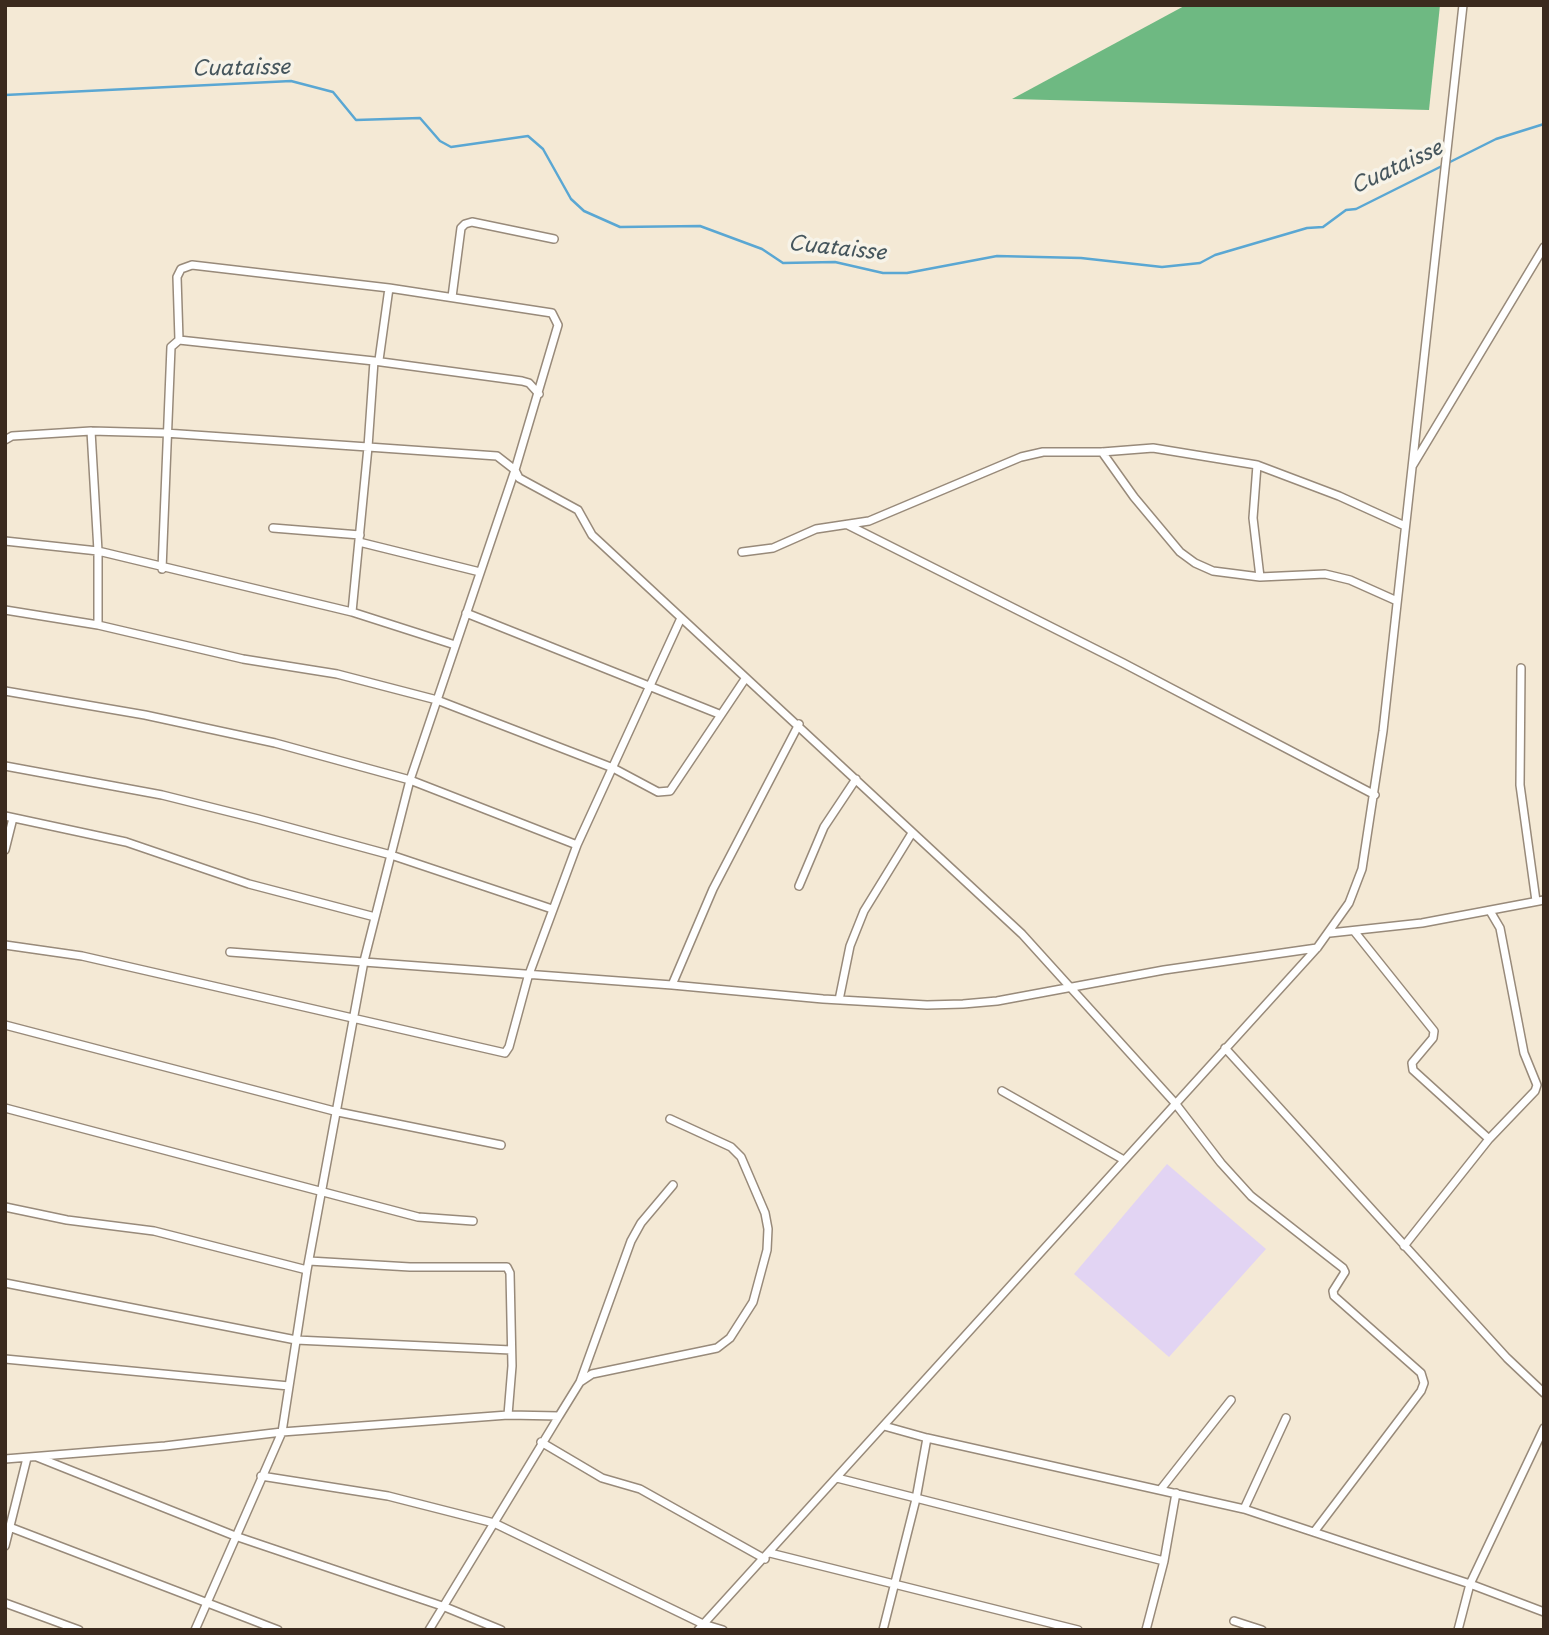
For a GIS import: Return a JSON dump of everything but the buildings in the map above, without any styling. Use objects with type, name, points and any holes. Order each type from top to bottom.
[{"type":"street","points":[[701,1627],[1317,948],[1349,903],[1362,869],[1375,795],[1463,5]]},
{"type":"street","points":[[452,297],[461,229],[465,224],[472,222],[554,239]]},
{"type":"street","points":[[1411,469],[1544,247]]},
{"type":"street","points":[[179,340],[177,277],[185,267],[389,288],[548,311],[557,318],[558,325],[515,470],[410,780],[364,961],[307,1270],[282,1432],[195,1630]]},
{"type":"street","points":[[352,612],[377,360],[389,288]]},
{"type":"street","points":[[162,569],[165,433],[171,347],[179,340],[377,360],[522,380],[529,383],[539,394]]},
{"type":"street","points":[[91,431],[98,551],[98,625]]},
{"type":"street","points":[[5,440],[26,434],[91,431],[165,433],[497,456],[525,482],[541,488],[578,510],[592,535],[745,679],[799,724],[1022,934],[1175,1102],[1221,1163],[1251,1196],[1343,1268],[1345,1272],[1333,1291],[1334,1296],[1398,1350],[1424,1379],[1421,1391],[1314,1532]]},
{"type":"street","points":[[742,552],[774,548],[816,528],[847,525],[885,516],[1021,457],[1043,452],[1102,453],[1153,448],[1181,450],[1257,465],[1339,496],[1405,526]]},
{"type":"street","points":[[1102,453],[1134,497],[1188,557],[1213,570],[1260,577],[1325,573],[1350,580],[1397,601]]},
{"type":"street","points":[[1257,465],[1253,518],[1260,577]]},
{"type":"street","points":[[847,525],[1136,670],[1375,795]]},
{"type":"street","points":[[273,528],[359,538],[480,572]]},
{"type":"street","points":[[5,541],[98,551],[162,569],[352,612],[455,645]]},
{"type":"street","points":[[5,610],[98,625],[243,659],[337,674],[437,700],[613,768],[658,792],[670,790],[745,679]]},
{"type":"street","points":[[466,613],[648,688],[719,714]]},
{"type":"street","points":[[5,946],[82,957],[505,1053],[528,977],[577,845],[681,618]]},
{"type":"street","points":[[1330,933],[1490,911],[1540,900],[1520,785],[1521,668]]},
{"type":"street","points":[[5,691],[145,715],[275,743],[410,780],[577,845]]},
{"type":"street","points":[[672,985],[713,889],[799,724]]},
{"type":"street","points":[[5,766],[162,795],[391,855],[552,909]]},
{"type":"street","points":[[799,886],[824,827],[856,779]]},
{"type":"street","points":[[5,850],[9,817],[126,842],[249,884],[375,917]]},
{"type":"street","points":[[839,1000],[850,946],[864,911],[912,833]]},
{"type":"street","points":[[1404,1245],[1489,1139],[1532,1097],[1537,1085],[1524,1053],[1500,928],[1490,911]]},
{"type":"street","points":[[1354,931],[1434,1031],[1433,1038],[1412,1063],[1413,1070],[1489,1139]]},
{"type":"street","points":[[230,952],[839,1000],[963,1004],[997,1002],[1164,970],[1317,948]]},
{"type":"street","points":[[5,1025],[338,1112],[501,1145]]},
{"type":"street","points":[[1225,1048],[1507,1359],[1544,1393]]},
{"type":"street","points":[[1535,1077],[1544,1077]]},
{"type":"street","points":[[1002,1091],[1124,1160]]},
{"type":"street","points":[[5,1108],[418,1217],[473,1222]]},
{"type":"street","points":[[580,1382],[597,1372],[717,1348],[730,1338],[753,1302],[767,1250],[768,1229],[765,1213],[741,1157],[731,1147],[670,1119]]},
{"type":"street","points":[[429,1630],[541,1442],[580,1382],[631,1241],[641,1223],[673,1185]]},
{"type":"street","points":[[5,1207],[67,1220],[154,1231],[307,1270]]},
{"type":"street","points":[[309,1261],[411,1267],[507,1267],[510,1273],[511,1350],[508,1415]]},
{"type":"street","points":[[5,1283],[296,1340],[511,1350]]},
{"type":"street","points":[[5,1359],[289,1386]]},
{"type":"street","points":[[1161,1489],[1231,1400]]},
{"type":"street","points":[[5,1459],[282,1432],[508,1415],[559,1416]]},
{"type":"street","points":[[1244,1508],[1286,1419]]},
{"type":"street","points":[[884,1426],[927,1438],[1244,1508],[1471,1584],[1544,1612]]},
{"type":"street","points":[[1458,1630],[1471,1584],[1544,1428]]},
{"type":"street","points":[[883,1630],[916,1499],[927,1438]]},
{"type":"street","points":[[541,1442],[603,1478],[640,1489],[768,1556],[1078,1630]]},
{"type":"street","points":[[36,1457],[235,1536],[445,1607],[501,1630]]},
{"type":"street","points":[[5,1546],[12,1528],[27,1458]]},
{"type":"street","points":[[261,1476],[388,1496],[494,1523],[701,1627],[723,1630]]},
{"type":"street","points":[[837,1478],[1164,1561]]},
{"type":"street","points":[[1146,1630],[1164,1561],[1176,1493]]},
{"type":"street","points":[[12,1528],[278,1630]]},
{"type":"street","points":[[5,1603],[79,1630]]},
{"type":"street","points":[[1234,1621],[1262,1630]]},
{"type":"shaded area","points":[[1167,1164],[1266,1249],[1169,1357],[1074,1274]]},
{"type":"green space","points":[[1186,5],[1440,5],[1429,110],[1012,99]]},
{"type":"waterway","name":"Cuataisse","points":[[5,95],[291,81],[333,92],[356,120],[420,118],[440,141],[451,147],[528,136],[543,149],[571,199],[584,211],[620,227],[700,226],[762,249],[783,263],[835,262],[883,273],[907,273],[997,256],[1081,258],[1162,267],[1200,263],[1215,255],[1307,228],[1323,227],[1346,210],[1356,209],[1496,139],[1544,124]]}]
